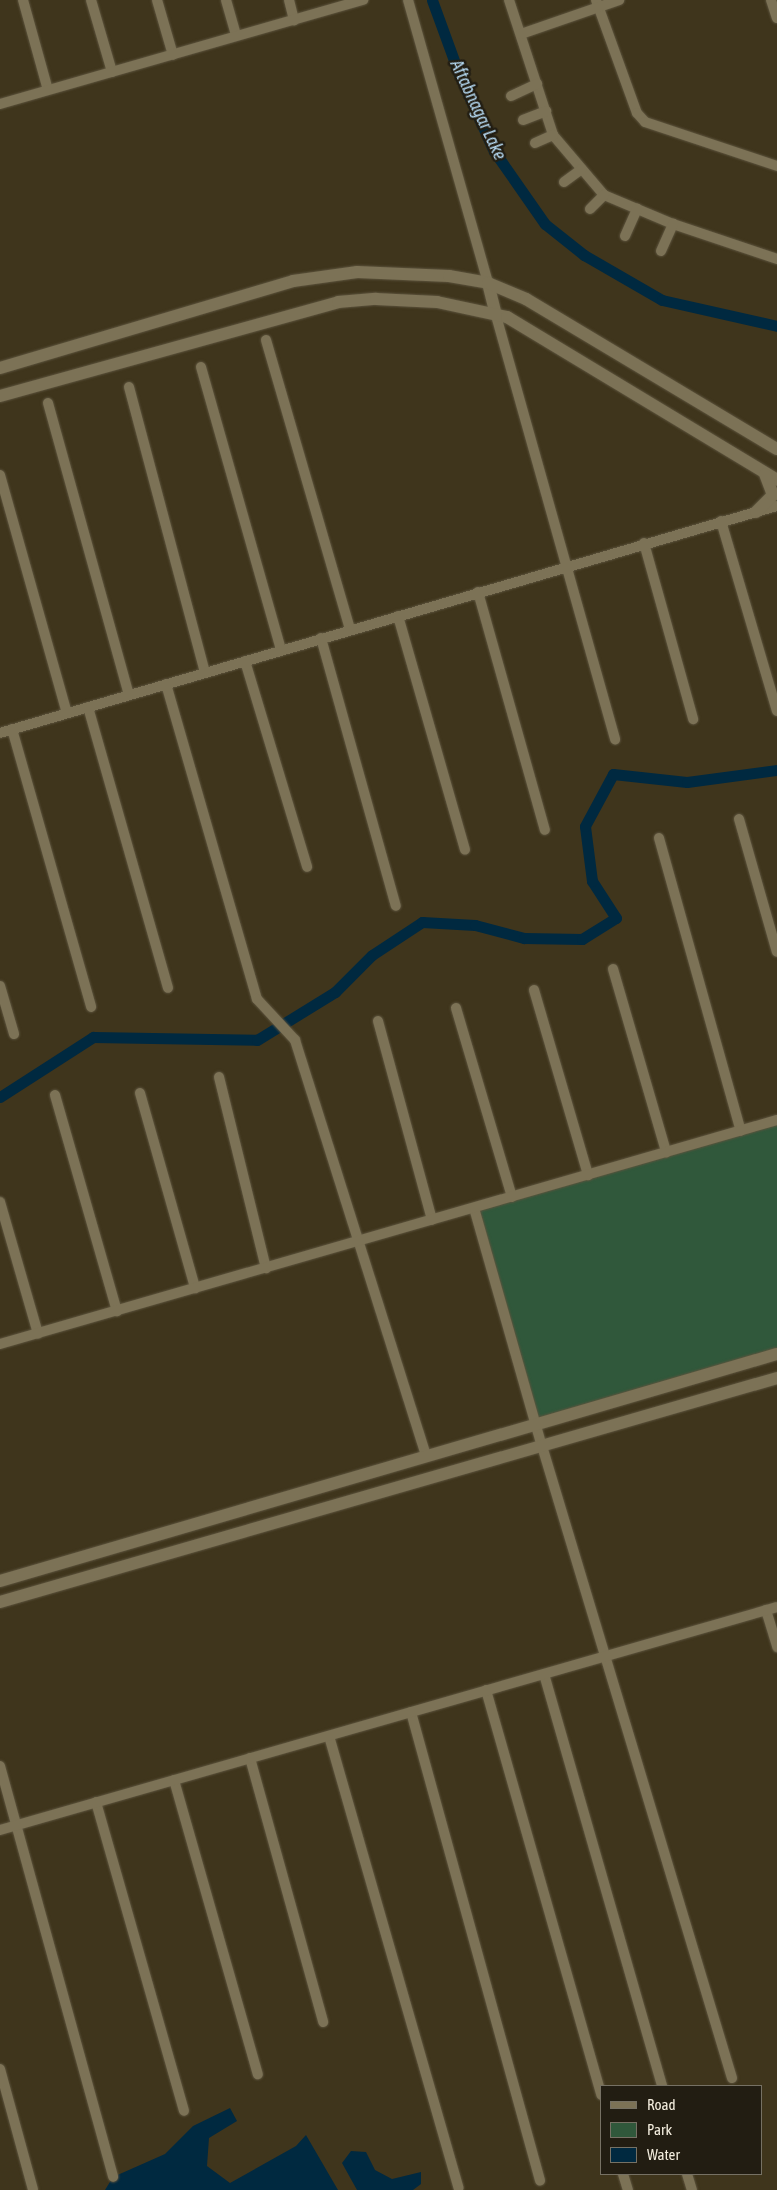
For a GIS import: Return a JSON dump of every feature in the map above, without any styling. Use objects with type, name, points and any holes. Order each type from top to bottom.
[{"type":"street","points":[[23,0],[48,90]]},
{"type":"street","points":[[91,0],[112,72]]},
{"type":"street","points":[[157,0],[173,55]]},
{"type":"street","points":[[226,0],[236,36]]},
{"type":"street","points":[[289,0],[294,20]]},
{"type":"street","points":[[0,104],[359,0]]},
{"type":"street","points":[[408,0],[615,739]]},
{"type":"street","points":[[509,0],[553,135],[604,195],[673,224],[777,258]]},
{"type":"street","points":[[521,34],[597,3],[619,0]]},
{"type":"street","points":[[771,0],[777,18]]},
{"type":"street","points":[[597,3],[637,113],[645,122],[777,166]]},
{"type":"street","points":[[512,96],[537,84]]},
{"type":"street","points":[[523,120],[546,111]]},
{"type":"street","points":[[535,143],[553,135]]},
{"type":"street","points":[[564,182],[582,169]]},
{"type":"street","points":[[590,209],[604,195]]},
{"type":"street","points":[[625,236],[637,209]]},
{"type":"street","points":[[661,251],[673,224]]},
{"type":"street","points":[[0,368],[324,276],[388,272],[488,283],[526,298],[600,340],[777,449]]},
{"type":"street","points":[[0,396],[338,302],[408,300],[495,312],[777,480]]},
{"type":"street","points":[[266,340],[350,630]]},
{"type":"street","points":[[201,367],[281,650]]},
{"type":"street","points":[[129,387],[205,672]]},
{"type":"street","points":[[48,403],[129,695]]},
{"type":"street","points":[[756,512],[773,495],[769,479],[761,470]]},
{"type":"street","points":[[0,475],[67,713]]},
{"type":"street","points":[[0,733],[565,566],[777,506]]},
{"type":"street","points":[[721,521],[772,676],[777,711]]},
{"type":"street","points":[[644,543],[693,719]]},
{"type":"street","points":[[478,592],[545,830]]},
{"type":"street","points":[[398,616],[465,850]]},
{"type":"street","points":[[321,638],[396,906]]},
{"type":"street","points":[[246,661],[306,867]]},
{"type":"street","points":[[166,684],[257,998],[295,1040],[360,1241],[426,1456]]},
{"type":"street","points":[[88,707],[168,988]]},
{"type":"street","points":[[12,730],[91,1007]]},
{"type":"street","points":[[739,819],[777,952]]},
{"type":"street","points":[[659,838],[741,1131]]},
{"type":"street","points":[[613,969],[666,1152]]},
{"type":"street","points":[[0,986],[14,1034]]},
{"type":"street","points":[[534,990],[588,1175]]},
{"type":"street","points":[[456,1008],[512,1197]]},
{"type":"street","points":[[378,1021],[432,1220]]},
{"type":"street","points":[[219,1077],[266,1268]]},
{"type":"street","points":[[140,1093],[195,1288]]},
{"type":"street","points":[[55,1095],[117,1311]]},
{"type":"street","points":[[0,1344],[777,1120]]},
{"type":"street","points":[[0,1202],[38,1334]]},
{"type":"street","points":[[474,1208],[542,1446],[732,2078]]},
{"type":"street","points":[[0,1581],[777,1354]]},
{"type":"street","points":[[0,1602],[777,1378]]},
{"type":"street","points":[[0,1830],[777,1607]]},
{"type":"street","points":[[766,1610],[777,1647]]},
{"type":"street","points":[[544,1674],[662,2085]]},
{"type":"street","points":[[486,1690],[600,2091]]},
{"type":"street","points":[[411,1712],[540,2181]]},
{"type":"street","points":[[329,1736],[459,2188]]},
{"type":"street","points":[[250,1758],[323,2022]]},
{"type":"street","points":[[0,1766],[113,2177]]},
{"type":"street","points":[[174,1780],[258,2074]]},
{"type":"street","points":[[96,1802],[184,2111]]},
{"type":"street","points":[[0,2069],[33,2190]]},
{"type":"street","points":[[623,2175],[628,2190]]},
{"type":"street","points":[[687,2175],[692,2190]]},
{"type":"green space","points":[[777,1120],[777,1354],[537,1424],[474,1208]]},
{"type":"water","points":[[230,2108],[237,2121],[209,2138],[207,2166],[230,2183],[296,2146],[306,2135],[338,2190],[105,2190],[113,2177],[165,2154],[193,2126]]},
{"type":"water","points":[[351,2151],[366,2152],[375,2170],[392,2179],[421,2172],[421,2184],[413,2190],[357,2190],[342,2163]]},
{"type":"waterway","name":"Aftabnagar Lake","points":[[432,0],[459,74],[494,151],[545,224],[584,255],[662,300],[777,326]]},
{"type":"waterway","points":[[0,1097],[93,1037],[257,1040],[335,992],[372,955],[422,922],[475,925],[524,938],[582,939],[616,918],[592,881],[585,826],[613,774],[687,782],[777,770]]}]
